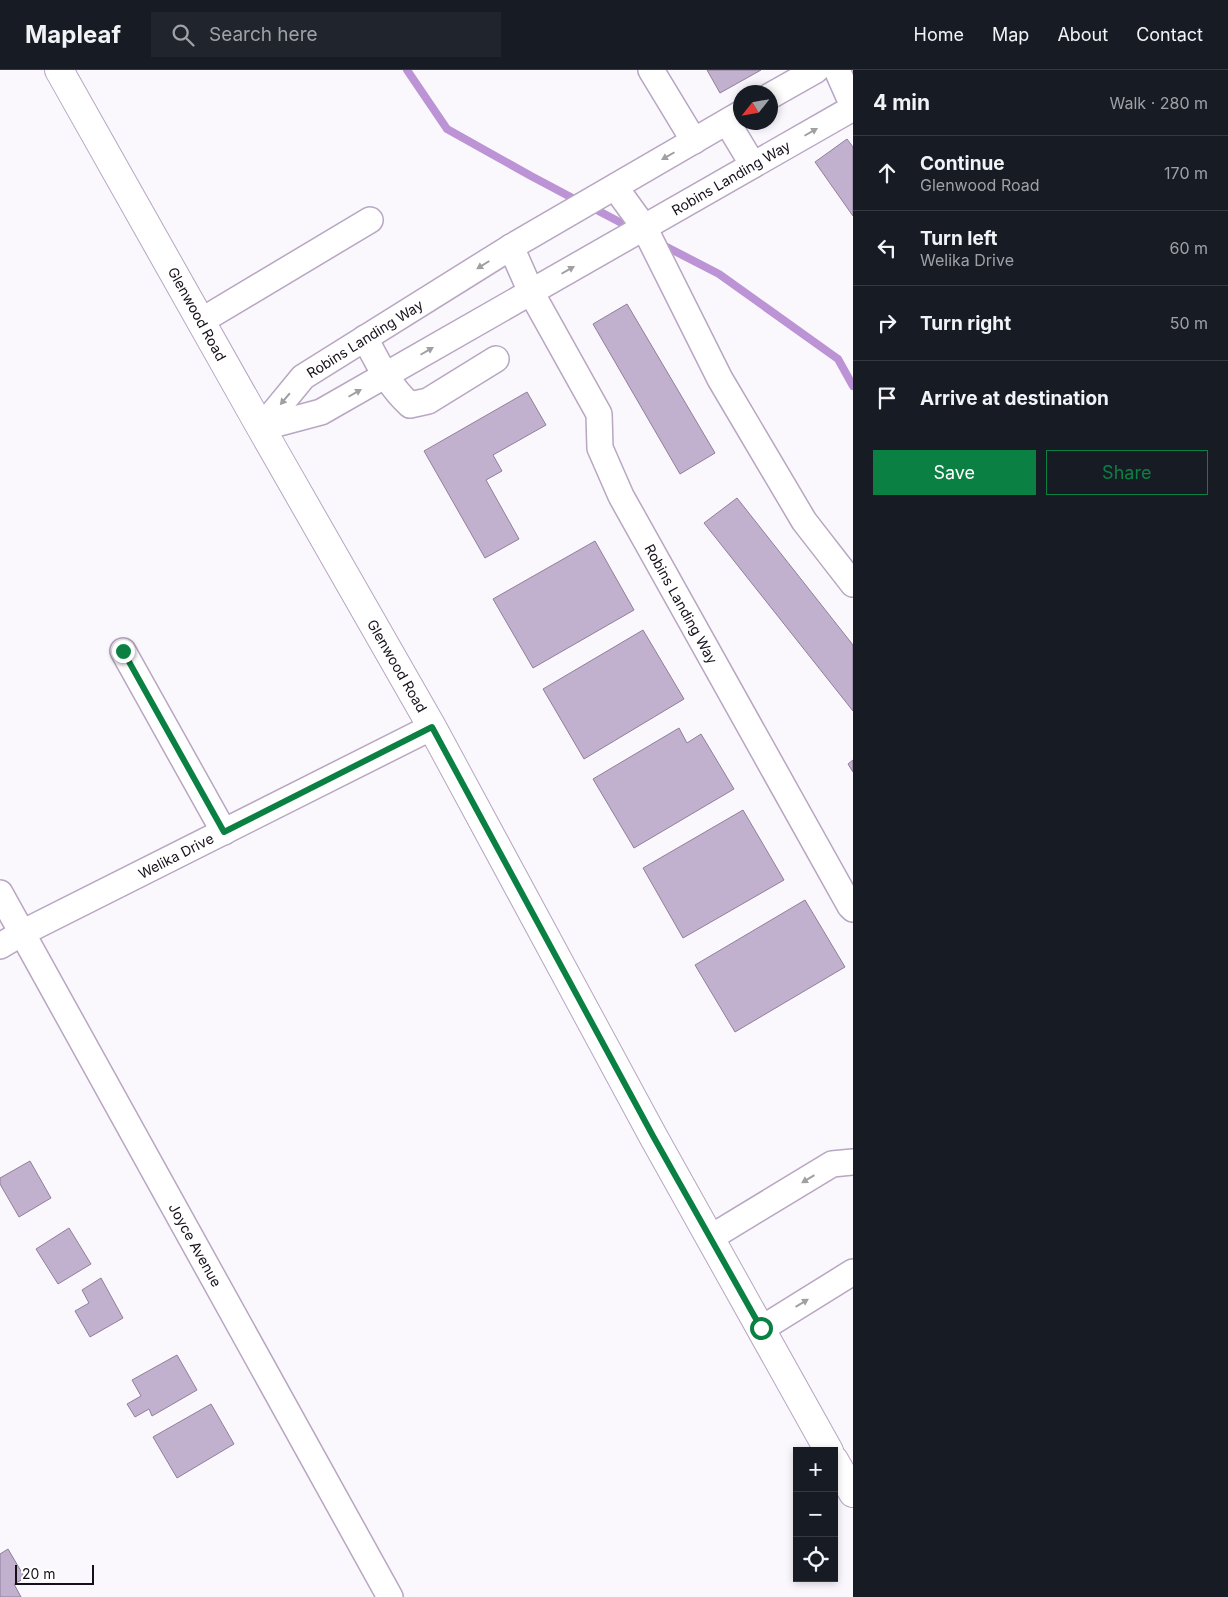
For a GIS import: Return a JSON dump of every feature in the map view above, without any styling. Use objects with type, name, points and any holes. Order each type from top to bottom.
[{"type":"main road","name":"Glenwood Road","points":[[59,70],[432,727],[648,1128],[827,1447]]},
{"type":"main road","points":[[838,1467],[853,1494]]},
{"type":"street","points":[[651,70],[694,141]]},
{"type":"street","points":[[778,91],[816,70]]},
{"type":"street","points":[[837,70],[853,107]]},
{"type":"street","name":"Robins Landing Way","points":[[261,428],[321,412],[853,107]]},
{"type":"street","name":"Robins Landing Way","points":[[261,428],[303,377],[511,246],[733,119]]},
{"type":"street","points":[[739,130],[753,165]]},
{"type":"street","points":[[615,187],[644,227],[730,395],[804,521],[853,584]]},
{"type":"street","points":[[201,321],[370,220]]},
{"type":"street","name":"Robins Landing Way","points":[[511,246],[531,292],[599,414],[600,448],[621,496],[853,909]]},
{"type":"street","points":[[365,338],[397,393],[410,405],[428,401],[496,359]]},
{"type":"street","points":[[123,651],[224,832]]},
{"type":"street","name":"Welika Drive","points":[[0,946],[22,933],[432,727]]},
{"type":"street","name":"Joyce Avenue","points":[[0,893],[390,1597]]},
{"type":"street","points":[[710,1238],[832,1164],[853,1162]]},
{"type":"street","points":[[761,1328],[853,1272]]},
{"type":"building","points":[[707,70],[761,70],[733,85],[720,93]]},
{"type":"building","points":[[847,139],[853,147],[853,216],[815,162]]},
{"type":"building","points":[[627,304],[715,453],[680,474],[593,324]]},
{"type":"building","points":[[527,392],[546,425],[493,455],[502,471],[486,480],[519,539],[485,558],[424,451]]},
{"type":"building","points":[[737,498],[853,645],[853,711],[704,523]]},
{"type":"building","points":[[595,541],[634,610],[533,668],[493,599]]},
{"type":"building","points":[[643,630],[684,699],[584,759],[543,689]]},
{"type":"building","points":[[679,728],[687,743],[701,734],[734,789],[634,848],[593,779]]},
{"type":"building","points":[[853,760],[853,772],[848,764]]},
{"type":"building","points":[[743,810],[784,880],[683,938],[643,868]]},
{"type":"building","points":[[805,900],[845,967],[735,1032],[695,965]]},
{"type":"building","points":[[30,1161],[51,1198],[19,1217],[0,1184],[0,1178]]},
{"type":"building","points":[[69,1228],[91,1264],[58,1284],[36,1249]]},
{"type":"building","points":[[101,1278],[123,1318],[90,1337],[75,1311],[89,1303],[82,1290]]},
{"type":"building","points":[[177,1355],[197,1390],[152,1416],[149,1409],[135,1417],[127,1404],[141,1396],[132,1380]]},
{"type":"building","points":[[211,1404],[234,1444],[177,1478],[153,1437]]},
{"type":"building","points":[[8,1549],[25,1578],[14,1584],[21,1597],[0,1597],[0,1554]]},
{"type":"waterway","points":[[407,70],[447,129],[580,202]]},
{"type":"waterway","points":[[591,207],[631,228]]},
{"type":"waterway","points":[[659,243],[719,274],[838,359],[853,386]]},
{"type":"route","points":[[123,651],[224,832],[432,727],[653,1136],[761,1328]]}]
